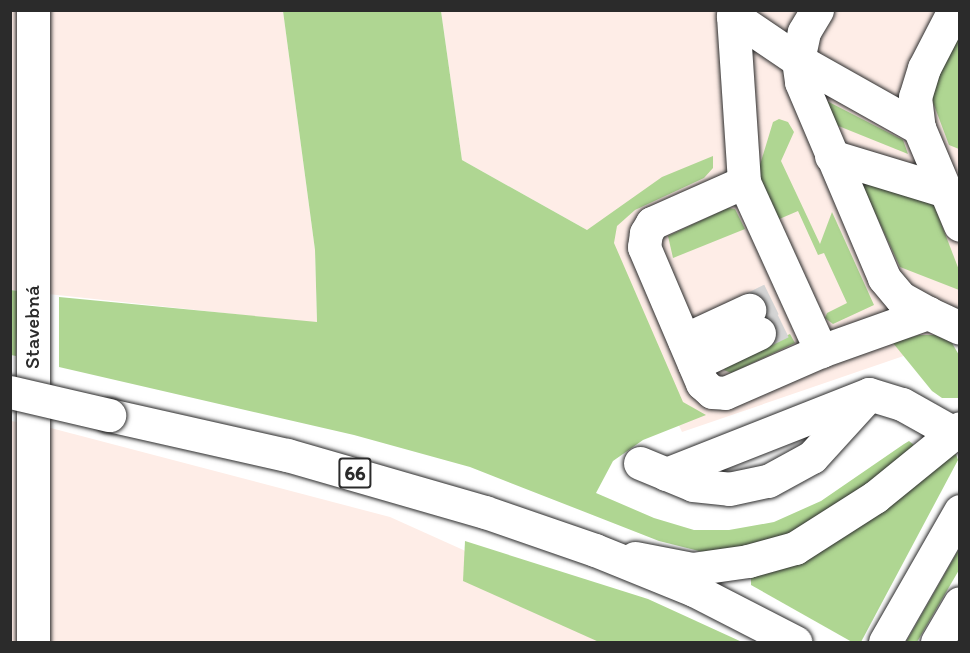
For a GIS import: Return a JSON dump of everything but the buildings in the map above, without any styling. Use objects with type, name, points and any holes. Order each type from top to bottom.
[{"type":"street","name":"Stavebná","points":[[33,10],[33,642]]},
{"type":"street","points":[[817,10],[804,32],[798,60],[801,82],[884,278],[901,298],[960,328]]},
{"type":"street","points":[[954,10],[924,68],[915,97],[919,128],[960,225]]},
{"type":"street","points":[[735,13],[798,60],[919,128]]},
{"type":"street","points":[[735,13],[744,182],[777,311],[821,351]]},
{"type":"street","points":[[831,156],[946,191]]},
{"type":"street","points":[[744,182],[652,223],[644,247],[673,283],[689,352],[702,383],[712,392],[725,393],[821,351],[928,313]]},
{"type":"street","points":[[689,352],[777,311]]},
{"type":"street","name":"66","points":[[10,392],[401,485],[595,550],[694,590],[795,642]]},
{"type":"street","points":[[595,550],[692,569],[748,561],[795,548],[875,497],[956,430],[902,404],[869,394],[653,469],[693,485],[729,489],[768,481],[812,457],[869,394]]},
{"type":"street","points":[[885,642],[960,511]]},
{"type":"street","points":[[937,642],[960,603]]},
{"type":"shaded area","points":[[10,11],[283,11],[315,250],[317,323],[11,290]]},
{"type":"shaded area","points":[[441,11],[959,11],[959,337],[682,432],[587,230],[462,160]]},
{"type":"shaded area","points":[[11,421],[47,427],[390,517],[668,642],[11,642]]},
{"type":"green space","points":[[283,11],[441,11],[462,160],[587,230],[662,177],[713,156],[713,168],[704,178],[635,210],[617,226],[614,243],[683,402],[706,415],[643,440],[613,461],[596,493],[654,518],[694,530],[729,530],[774,522],[821,501],[904,444],[909,441],[914,445],[859,492],[813,524],[777,539],[707,553],[659,541],[470,467],[354,435],[59,367],[59,297],[317,322],[315,250]]},
{"type":"green space","points":[[959,32],[959,149],[949,145],[931,97],[939,67]]},
{"type":"green space","points":[[823,99],[903,140],[908,154],[836,125]]},
{"type":"green space","points":[[779,119],[788,122],[794,132],[781,161],[820,244],[832,212],[874,305],[833,324],[825,318],[827,313],[847,303],[824,253],[818,255],[798,211],[777,220],[761,182],[759,168],[773,122]]},
{"type":"green space","points":[[860,180],[934,205],[959,270],[959,290],[900,267]]},
{"type":"green space","points":[[728,208],[735,209],[745,229],[673,258],[668,236]]},
{"type":"green space","points":[[10,290],[18,291],[16,356],[11,355]]},
{"type":"green space","points":[[790,334],[795,343],[731,373],[724,370],[726,363]]},
{"type":"green space","points":[[919,335],[935,335],[952,343],[959,355],[959,398],[942,398],[932,391],[893,343]]},
{"type":"green space","points":[[956,454],[958,460],[861,642],[852,642],[751,585],[751,574],[941,458]]},
{"type":"green space","points":[[465,541],[648,599],[742,642],[599,642],[463,581]]},
{"type":"green space","points":[[959,549],[959,570],[917,642],[906,642]]},
{"type":"tunnel","points":[[749,310],[772,299]]},
{"type":"tunnel","points":[[759,333],[782,322]]}]
